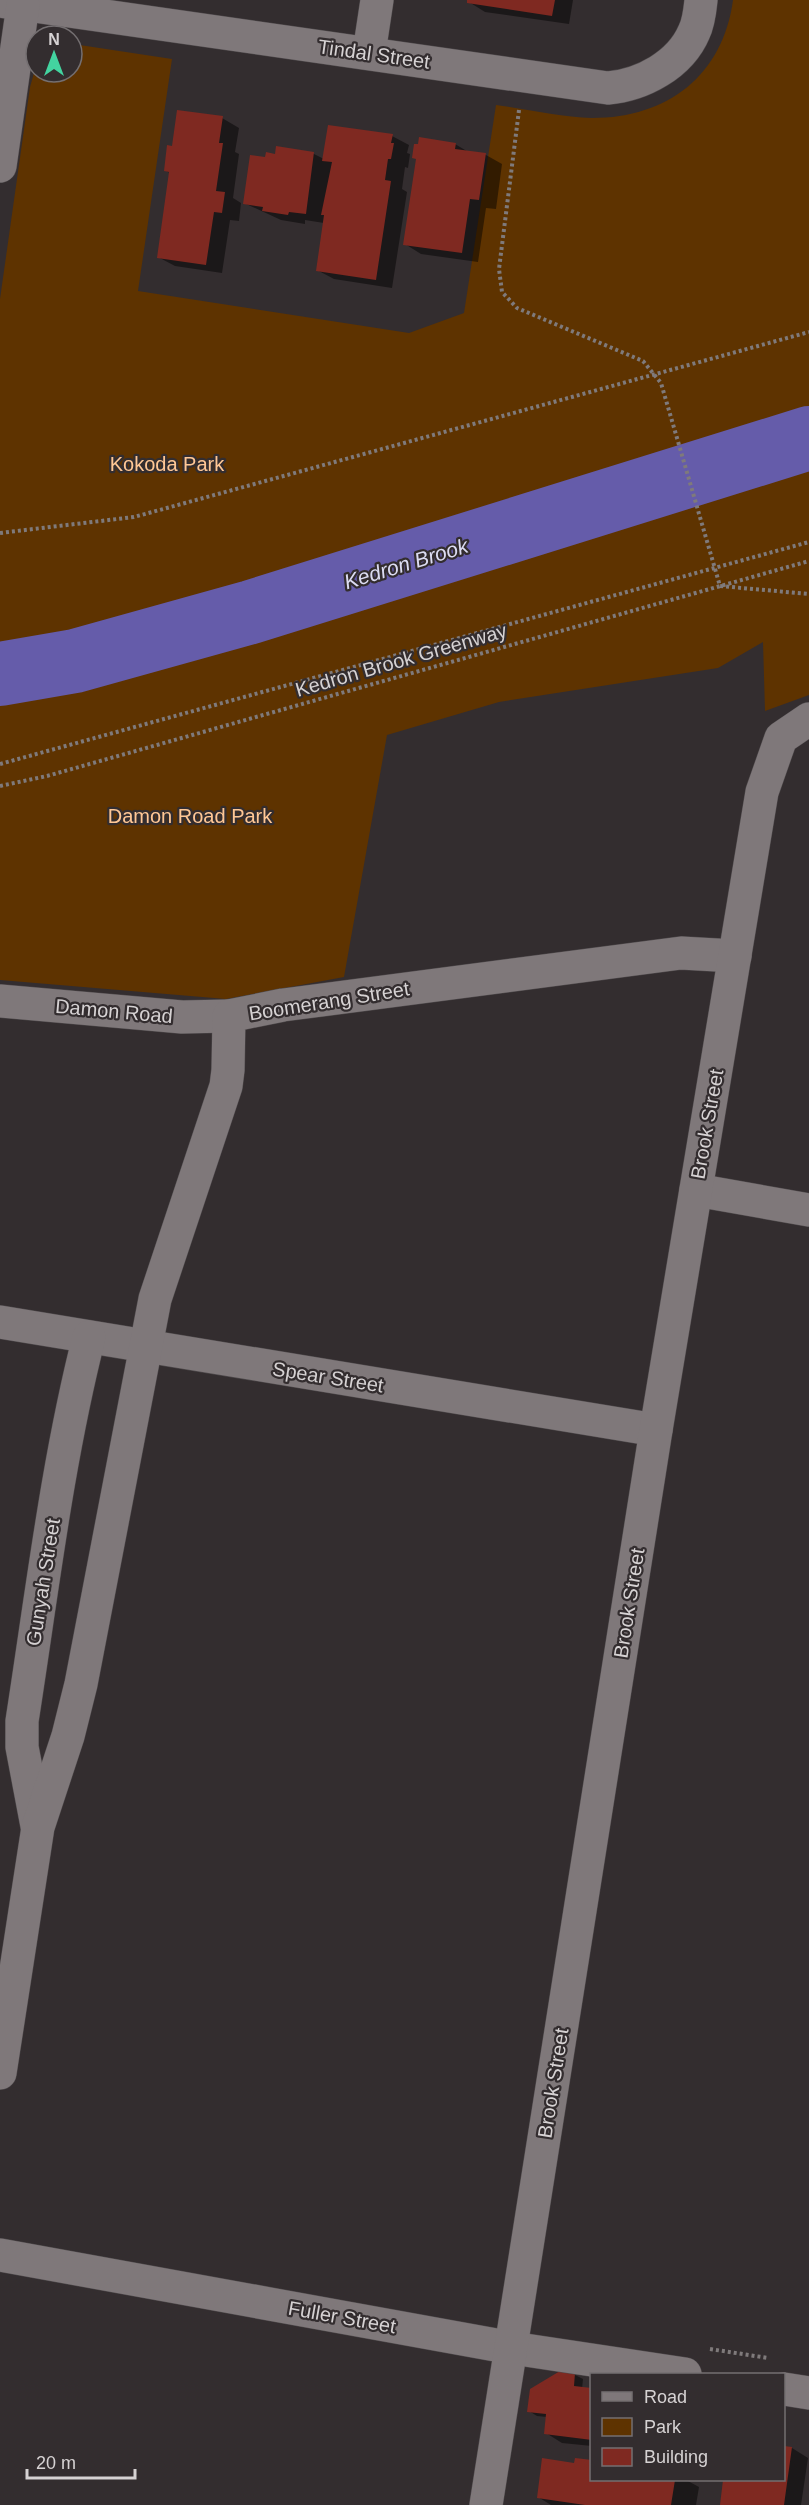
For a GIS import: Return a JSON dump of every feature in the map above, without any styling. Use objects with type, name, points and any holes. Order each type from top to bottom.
[{"type":"street","points":[[369,53],[377,0]]},
{"type":"street","name":"Tindal Street","points":[[12,3],[608,88],[626,87],[644,81],[678,54],[690,41],[696,29],[701,0]]},
{"type":"street","points":[[0,166],[12,3]]},
{"type":"street","name":"Brook Street","points":[[486,2505],[656,1430],[762,792],[781,738],[809,719]]},
{"type":"street","name":"Boomerang Street","points":[[146,1347],[155,1299],[226,1086],[229,1016],[283,1005],[681,953],[735,956]]},
{"type":"street","name":"Damon Road","points":[[0,1001],[182,1017],[229,1016]]},
{"type":"street","points":[[696,1190],[809,1210]]},
{"type":"street","name":"Spear Street","points":[[0,1322],[656,1430]]},
{"type":"street","name":"Gunyah Street","points":[[38,1827],[22,1747],[22,1721],[55,1504],[74,1399],[89,1337]]},
{"type":"street","name":"Gunyah Street","points":[[0,2073],[38,1827],[68,1736],[81,1684],[146,1347]]},
{"type":"street","name":"Fuller Street","points":[[0,2255],[512,2348],[678,2373]]},
{"type":"street","points":[[785,2389],[809,2393]]},
{"type":"path","points":[[525,76],[499,269],[502,292],[517,308],[643,360],[661,382],[720,586],[809,594]]},
{"type":"path","points":[[0,533],[134,517],[809,332]]},
{"type":"path","points":[[0,764],[809,542]]},
{"type":"path","name":"Kedron Brook Greenway","points":[[0,786],[47,776],[809,561]]},
{"type":"green space","points":[[733,0],[809,0],[809,695],[765,711],[763,642],[718,668],[499,702],[387,735],[344,977],[226,999],[0,980],[0,299],[31,84],[84,84],[84,46],[172,59],[138,291],[409,333],[464,313],[496,105],[556,115],[592,118],[619,116],[645,110],[687,87],[704,70],[717,50],[727,27]]},
{"type":"building","points":[[467,0],[555,0],[552,16],[467,3]]},
{"type":"building","points":[[177,110],[223,116],[219,143],[223,143],[216,191],[225,192],[222,213],[214,212],[206,265],[157,258],[169,172],[164,171],[167,145],[172,146]]},
{"type":"building","points":[[328,125],[393,134],[391,143],[394,143],[391,159],[388,159],[385,180],[391,181],[376,280],[316,271],[324,215],[321,215],[332,162],[322,161]]},
{"type":"building","points":[[419,137],[456,143],[455,149],[486,153],[479,200],[470,199],[462,253],[403,245],[416,159],[412,158],[414,144],[418,144]]},
{"type":"building","points":[[276,146],[314,152],[306,214],[289,212],[288,215],[262,211],[263,207],[243,204],[250,155],[265,157],[266,152],[275,154]]},
{"type":"building","points":[[560,2371],[575,2373],[574,2386],[590,2388],[590,2440],[544,2434],[546,2414],[527,2412],[530,2389]]},
{"type":"building","points":[[785,2446],[792,2447],[784,2505],[720,2505],[723,2481],[785,2481]]},
{"type":"building","points":[[542,2458],[574,2463],[575,2458],[590,2460],[590,2481],[675,2481],[671,2505],[585,2505],[537,2498]]},
{"type":"waterway","name":"Kedron Brook","points":[[0,674],[75,661],[251,612],[809,438]]},
{"type":"park label","name":"Kokoda Park","points":[[167,464]]},
{"type":"park label","name":"Damon Road Park","points":[[190,816]]}]
